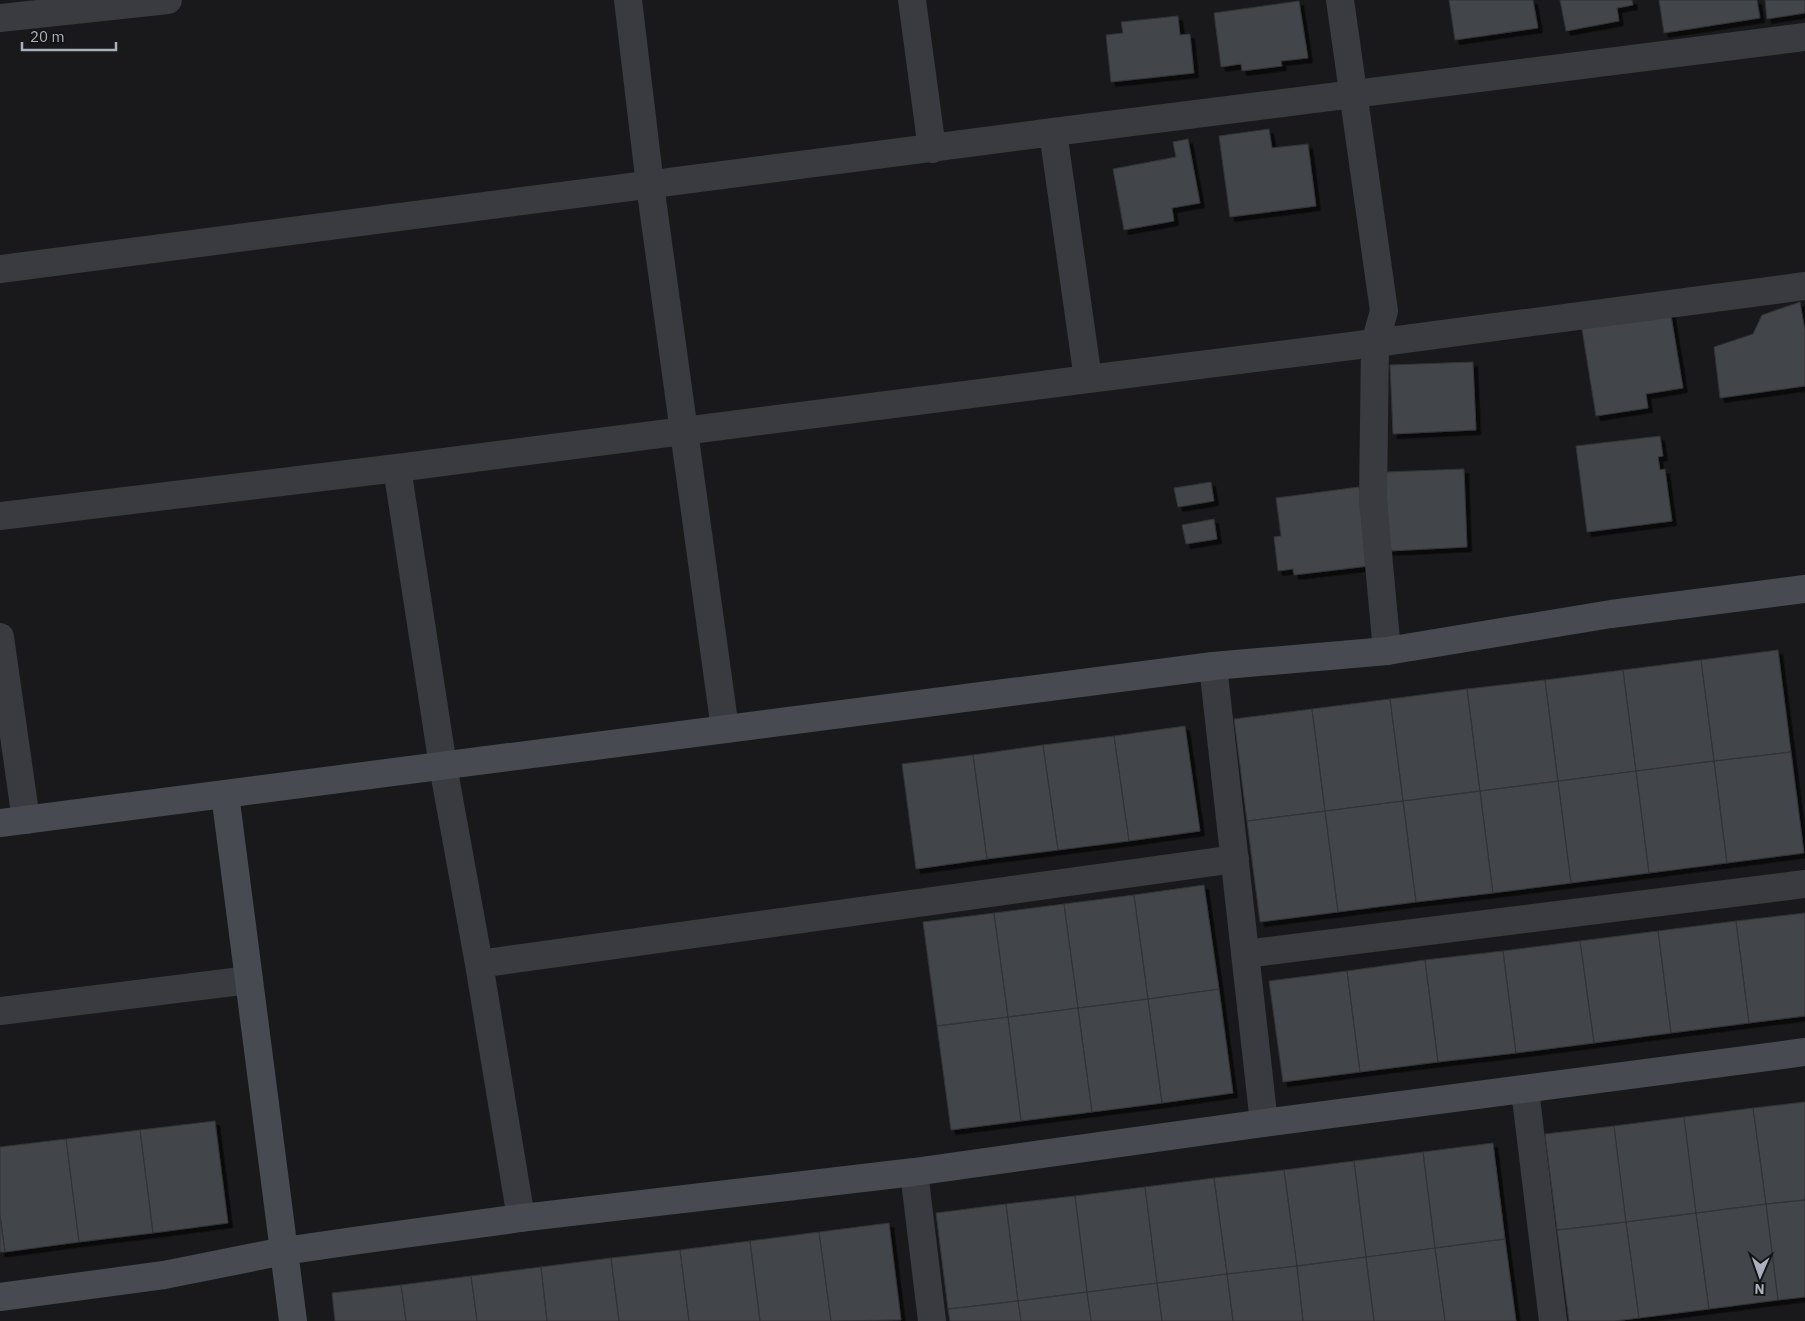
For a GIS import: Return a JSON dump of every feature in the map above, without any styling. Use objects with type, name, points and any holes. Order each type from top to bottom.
[{"type":"street","points":[[0,18],[168,0]]},
{"type":"street","points":[[628,0],[650,185],[725,729]]},
{"type":"street","points":[[912,0],[932,148]]},
{"type":"street","points":[[1340,0],[1384,311],[1375,343],[1373,500],[1387,651]]},
{"type":"street","points":[[0,269],[1053,132],[1805,37]]},
{"type":"street","points":[[1053,132],[1088,379]]},
{"type":"street","points":[[0,516],[397,468],[1805,286]]},
{"type":"street","points":[[397,468],[443,766],[479,964],[521,1218]]},
{"type":"street","points":[[0,637],[13,822],[1213,666],[1387,651],[1611,614],[1805,589],[1805,593]]},
{"type":"street","points":[[1213,666],[1264,1123]]},
{"type":"street","points":[[225,794],[293,1321]]},
{"type":"street","points":[[479,964],[1235,859]]},
{"type":"street","points":[[1246,954],[1805,884]]},
{"type":"street","points":[[0,1011],[249,980]]},
{"type":"street","points":[[0,1297],[164,1275],[284,1251],[521,1218],[914,1172],[1264,1123],[1805,1052]]},
{"type":"street","points":[[1525,1090],[1553,1321]]},
{"type":"street","points":[[914,1172],[932,1321]]},
{"type":"building","points":[[1449,0],[1533,0],[1538,28],[1455,40]]},
{"type":"building","points":[[1560,0],[1632,0],[1633,5],[1617,8],[1619,21],[1566,31]]},
{"type":"building","points":[[1659,0],[1757,0],[1760,18],[1664,33]]},
{"type":"building","points":[[1765,0],[1805,0],[1805,13],[1767,19]]},
{"type":"building","points":[[1299,1],[1308,58],[1281,61],[1282,66],[1242,71],[1241,64],[1221,67],[1214,13]]},
{"type":"building","points":[[1178,16],[1180,35],[1190,34],[1194,73],[1111,82],[1106,35],[1123,33],[1121,22]]},
{"type":"building","points":[[1269,129],[1272,148],[1308,144],[1316,206],[1230,217],[1219,136]]},
{"type":"building","points":[[1188,139],[1200,203],[1172,208],[1174,221],[1124,230],[1113,169],[1176,157],[1173,142]]},
{"type":"building","points":[[1800,302],[1805,331],[1805,386],[1720,398],[1714,347],[1753,334],[1762,315]]},
{"type":"building","points":[[1669,303],[1683,388],[1646,394],[1648,408],[1596,416],[1580,317]]},
{"type":"building","points":[[1473,362],[1476,430],[1393,434],[1390,365]]},
{"type":"building","points":[[1660,436],[1663,456],[1658,457],[1660,470],[1665,469],[1672,521],[1587,532],[1576,446]]},
{"type":"building","points":[[1464,469],[1467,547],[1389,551],[1385,472]]},
{"type":"building","points":[[1211,482],[1214,501],[1178,507],[1174,488]]},
{"type":"building","points":[[1359,487],[1369,566],[1294,575],[1293,569],[1278,571],[1274,537],[1281,536],[1276,498]]},
{"type":"building","points":[[1214,519],[1217,539],[1186,544],[1182,525]]},
{"type":"building","points":[[1778,650],[1791,752],[1714,761],[1701,660]]},
{"type":"building","points":[[1701,660],[1714,761],[1636,771],[1623,670]]},
{"type":"building","points":[[1623,670],[1636,771],[1558,781],[1545,680]]},
{"type":"building","points":[[1545,680],[1558,781],[1480,791],[1467,689]]},
{"type":"building","points":[[1467,689],[1480,791],[1403,801],[1390,699]]},
{"type":"building","points":[[1390,699],[1403,801],[1325,811],[1312,709]]},
{"type":"building","points":[[1312,709],[1325,811],[1247,821],[1234,719]]},
{"type":"building","points":[[1185,726],[1200,831],[1129,841],[1114,736]]},
{"type":"building","points":[[1114,736],[1129,841],[1058,850],[1043,745]]},
{"type":"building","points":[[1043,745],[1058,850],[987,859],[973,755]]},
{"type":"building","points":[[1791,752],[1804,853],[1727,863],[1714,761]]},
{"type":"building","points":[[973,755],[987,859],[916,869],[902,764]]},
{"type":"building","points":[[1714,761],[1727,863],[1649,873],[1636,771]]},
{"type":"building","points":[[1636,771],[1649,873],[1571,883],[1558,781]]},
{"type":"building","points":[[1558,781],[1571,883],[1493,893],[1480,791]]},
{"type":"building","points":[[1480,791],[1493,893],[1416,902],[1403,801]]},
{"type":"building","points":[[1403,801],[1416,902],[1338,912],[1325,811]]},
{"type":"building","points":[[1325,811],[1338,912],[1260,922],[1247,821]]},
{"type":"building","points":[[1204,885],[1219,989],[1148,999],[1134,895]]},
{"type":"building","points":[[1134,895],[1148,999],[1078,1008],[1064,904]]},
{"type":"building","points":[[1064,904],[1078,1008],[1008,1017],[994,913]]},
{"type":"building","points":[[994,913],[1008,1017],[937,1026],[923,922]]},
{"type":"building","points":[[1805,913],[1805,1016],[1749,1023],[1736,921]]},
{"type":"building","points":[[1736,921],[1749,1023],[1671,1033],[1658,931]]},
{"type":"building","points":[[1658,931],[1671,1033],[1594,1043],[1580,941]]},
{"type":"building","points":[[1580,941],[1594,1043],[1516,1053],[1503,951]]},
{"type":"building","points":[[1503,951],[1516,1053],[1438,1062],[1425,960]]},
{"type":"building","points":[[1425,960],[1438,1062],[1360,1072],[1347,971]]},
{"type":"building","points":[[1347,971],[1360,1072],[1283,1082],[1269,981]]},
{"type":"building","points":[[1219,989],[1233,1093],[1162,1103],[1148,999]]},
{"type":"building","points":[[1148,999],[1162,1103],[1092,1112],[1078,1008]]},
{"type":"building","points":[[1078,1008],[1092,1112],[1021,1121],[1008,1017]]},
{"type":"building","points":[[1008,1017],[1021,1121],[951,1130],[937,1026]]},
{"type":"building","points":[[1805,1102],[1805,1200],[1766,1204],[1753,1108]]},
{"type":"building","points":[[1753,1108],[1766,1204],[1696,1213],[1684,1117]]},
{"type":"building","points":[[1684,1117],[1696,1213],[1626,1222],[1614,1126]]},
{"type":"building","points":[[215,1121],[228,1223],[153,1233],[140,1130]]},
{"type":"building","points":[[1614,1126],[1626,1222],[1557,1230],[1545,1134]]},
{"type":"building","points":[[140,1130],[153,1233],[79,1242],[66,1139]]},
{"type":"building","points":[[66,1139],[79,1242],[5,1252],[0,1215],[0,1147]]},
{"type":"building","points":[[1493,1143],[1505,1239],[1435,1248],[1423,1152]]},
{"type":"building","points":[[1423,1152],[1435,1248],[1366,1257],[1354,1161]]},
{"type":"building","points":[[1354,1161],[1366,1257],[1297,1266],[1284,1170]]},
{"type":"building","points":[[1284,1170],[1297,1266],[1227,1274],[1214,1178]]},
{"type":"building","points":[[1214,1178],[1227,1274],[1157,1283],[1145,1187]]},
{"type":"building","points":[[1145,1187],[1157,1283],[1087,1292],[1075,1196]]},
{"type":"building","points":[[1075,1196],[1087,1292],[1018,1301],[1006,1204]]},
{"type":"building","points":[[1805,1200],[1805,1297],[1778,1300],[1766,1204]]},
{"type":"building","points":[[1006,1204],[1018,1301],[948,1309],[936,1213]]},
{"type":"building","points":[[1766,1204],[1778,1300],[1709,1309],[1696,1213]]},
{"type":"building","points":[[1696,1213],[1709,1309],[1639,1318],[1626,1222]]},
{"type":"building","points":[[0,1215],[5,1252],[0,1252]]},
{"type":"building","points":[[1626,1222],[1639,1318],[1615,1321],[1569,1321],[1557,1230]]},
{"type":"building","points":[[889,1223],[901,1320],[831,1321],[819,1232]]},
{"type":"building","points":[[819,1232],[831,1321],[760,1321],[750,1241]]},
{"type":"building","points":[[1505,1239],[1516,1321],[1445,1321],[1435,1248]]},
{"type":"building","points":[[750,1241],[760,1321],[689,1321],[680,1250]]},
{"type":"building","points":[[1435,1248],[1445,1321],[1374,1321],[1366,1257]]},
{"type":"building","points":[[680,1250],[689,1321],[619,1321],[611,1258]]},
{"type":"building","points":[[1366,1257],[1374,1321],[1303,1321],[1297,1266]]},
{"type":"building","points":[[611,1258],[619,1321],[547,1321],[541,1267]]},
{"type":"building","points":[[1297,1266],[1303,1321],[1233,1321],[1227,1274]]},
{"type":"building","points":[[541,1267],[547,1321],[477,1321],[471,1276]]},
{"type":"building","points":[[1227,1274],[1233,1321],[1162,1321],[1157,1283]]},
{"type":"building","points":[[471,1276],[477,1321],[406,1321],[401,1285]]},
{"type":"building","points":[[1157,1283],[1162,1321],[1091,1321],[1087,1292]]},
{"type":"building","points":[[401,1285],[406,1321],[335,1321],[332,1293]]},
{"type":"building","points":[[1087,1292],[1091,1321],[1021,1321],[1018,1301]]},
{"type":"building","points":[[1018,1301],[1021,1321],[950,1321],[948,1309]]}]
